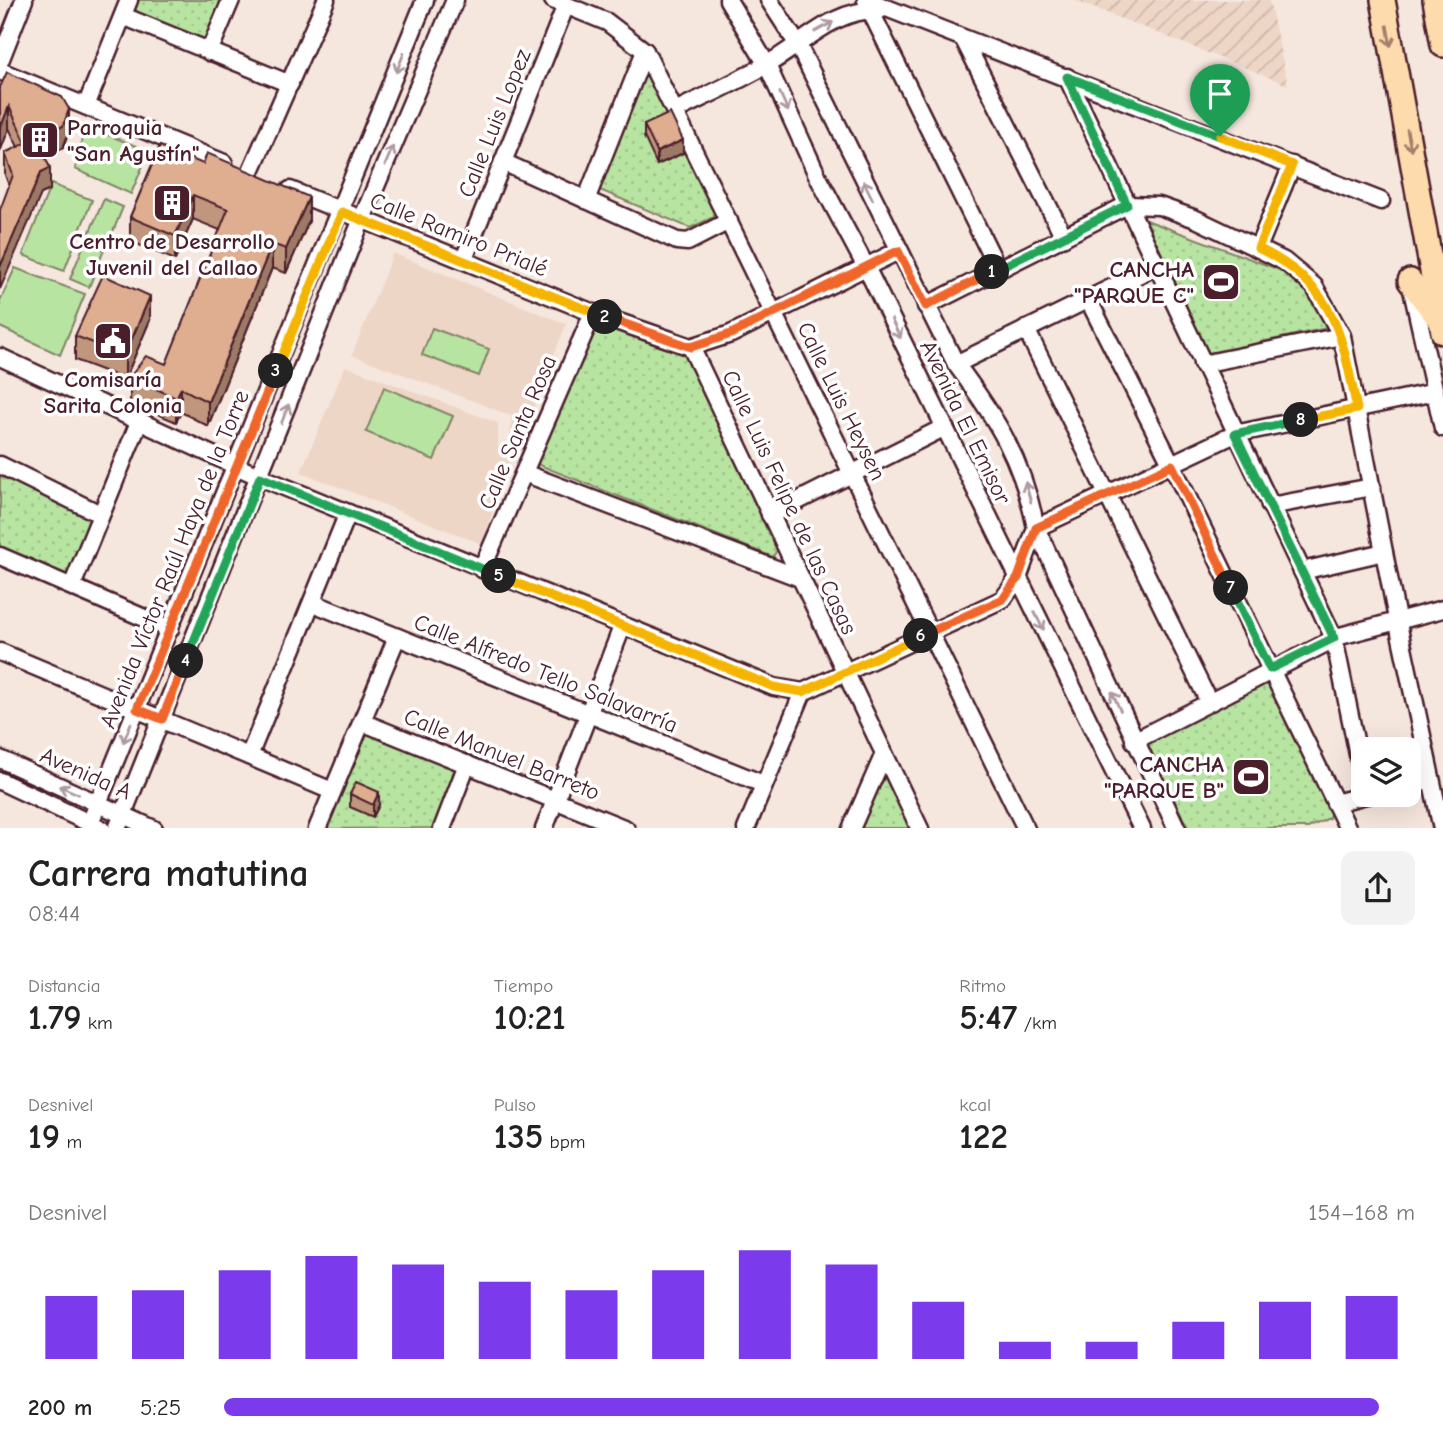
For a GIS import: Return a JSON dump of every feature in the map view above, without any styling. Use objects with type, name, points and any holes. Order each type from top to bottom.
[{"type":"highway","points":[[1383,0],[1438,282],[1443,330]]},
{"type":"highway","points":[[1436,0],[1443,46]]},
{"type":"highway","points":[[1410,281],[1434,310],[1443,330]]},
{"type":"street","points":[[0,61],[24,0]]},
{"type":"street","points":[[86,106],[129,0]]},
{"type":"street","points":[[209,52],[231,0]]},
{"type":"street","points":[[262,178],[290,84],[326,0]]},
{"type":"street","name":"Avenida Víctor Raúl Haya de la Torre","points":[[96,826],[98,804],[342,212],[425,0]]},
{"type":"street","points":[[120,821],[362,219],[455,0]]},
{"type":"street","name":"Avenida El Emisor","points":[[728,0],[767,65],[818,177],[866,267],[1142,828]]},
{"type":"street","name":"Avenida El Emisor","points":[[769,0],[798,45],[956,364],[986,405],[1016,456],[1029,493],[1036,528],[1177,828]]},
{"type":"street","name":"Calle Luis Heysen","points":[[559,2],[607,22],[645,51],[1026,828]]},
{"type":"street","name":"Calle Luis Lopez","points":[[464,259],[503,162],[559,2]]},
{"type":"street","points":[[675,111],[767,65],[829,23],[868,5],[890,10],[1067,77],[1381,201]]},
{"type":"street","points":[[868,5],[998,269]]},
{"type":"street","points":[[123,16],[290,84]]},
{"type":"street","points":[[964,40],[1064,237]]},
{"type":"street","points":[[586,200],[645,51]]},
{"type":"street","name":"Calle Ramiro Prialé","points":[[0,71],[593,313],[691,347]]},
{"type":"street","points":[[1067,77],[1334,638],[1354,737]]},
{"type":"street","points":[[503,162],[677,241],[688,242],[729,221]]},
{"type":"street","points":[[1258,248],[1292,165]]},
{"type":"street","points":[[926,306],[1127,205],[1159,206],[1258,248],[1297,269],[1314,286],[1342,336],[1397,619],[1442,828]]},
{"type":"street","points":[[691,347],[731,334],[898,251]]},
{"type":"street","points":[[956,364],[1156,265]]},
{"type":"street","points":[[1410,281],[1443,428]]},
{"type":"street","points":[[1088,299],[1172,465],[1335,803],[1340,826]]},
{"type":"street","name":"Calle Santa Rosa","points":[[482,569],[593,313]]},
{"type":"street","points":[[1026,329],[1209,702]]},
{"type":"street","points":[[1202,364],[1342,336]]},
{"type":"street","name":"Calle Luis Felipe de las Casas","points":[[691,347],[920,828]]},
{"type":"street","points":[[0,358],[260,477],[622,627],[774,687],[803,692],[1003,599],[1018,578],[1036,528],[1235,434],[1435,392]]},
{"type":"street","points":[[72,586],[139,422]]},
{"type":"street","points":[[770,514],[943,428]]},
{"type":"street","points":[[0,465],[100,514]]},
{"type":"street","points":[[524,473],[800,578]]},
{"type":"street","points":[[1270,506],[1372,487]]},
{"type":"street","points":[[249,756],[348,513]]},
{"type":"street","points":[[1301,570],[1384,552]]},
{"type":"street","points":[[0,556],[170,629]]},
{"type":"street","name":"Calle Alfredo Tello Salavarría","points":[[313,603],[763,784]]},
{"type":"street","points":[[1134,741],[1334,638],[1397,619],[1443,609]]},
{"type":"street","points":[[544,828],[622,627]]},
{"type":"street","points":[[317,828],[397,637]]},
{"type":"street","points":[[0,652],[332,791]]},
{"type":"street","points":[[746,828],[803,692]]},
{"type":"street","name":"Calle Manuel Barreto","points":[[362,722],[626,828]]},
{"type":"street","points":[[851,828],[884,754]]},
{"type":"street","name":"Avenida A","points":[[0,759],[98,804],[120,821],[154,828]]},
{"type":"street","points":[[442,828],[467,764]]},
{"type":"street","points":[[1421,782],[1432,779]]},
{"type":"street","name":"Avenida A","points":[[0,782],[96,826]]},
{"type":"street","points":[[1335,803],[1351,799]]},
{"type":"shaded area","points":[[1073,0],[1269,0],[1288,85],[1135,24]]},
{"type":"shaded area","points":[[393,253],[566,324],[522,438],[510,433],[512,416],[352,355]]},
{"type":"shaded area","points":[[345,366],[498,423],[498,446],[513,449],[482,544],[301,472]]},
{"type":"green space","points":[[133,0],[222,0],[207,40],[129,10]]},
{"type":"green space","points":[[649,70],[720,214],[690,228],[595,188],[643,71]]},
{"type":"green space","points":[[85,126],[149,151],[131,194],[75,169]]},
{"type":"green space","points":[[51,184],[92,200],[64,271],[23,255]]},
{"type":"green space","points":[[104,199],[123,207],[108,244],[88,236]]},
{"type":"green space","points":[[1146,220],[1280,270],[1309,294],[1327,328],[1206,354]]},
{"type":"green space","points":[[85,242],[104,250],[89,287],[70,279]]},
{"type":"green space","points":[[15,268],[85,294],[60,355],[0,327],[0,301]]},
{"type":"green space","points":[[592,323],[686,354],[778,548],[773,557],[534,463]]},
{"type":"green space","points":[[432,328],[489,349],[479,376],[422,355]]},
{"type":"green space","points":[[384,387],[453,416],[434,460],[366,432]]},
{"type":"green space","points":[[0,471],[92,516],[69,574],[63,576],[0,549]]},
{"type":"green space","points":[[1266,677],[1331,810],[1329,818],[1308,828],[1188,828],[1146,742]]},
{"type":"green space","points":[[364,728],[463,768],[438,828],[323,828]]},
{"type":"green space","points":[[886,765],[917,828],[858,828]]},
{"type":"building","points":[[7,72],[62,97],[69,109],[63,126],[37,138],[50,168],[41,172],[0,267],[0,210],[13,175],[5,153],[26,143],[9,106],[0,129],[0,87]]},
{"type":"building","points":[[670,113],[683,140],[657,152],[644,125]]},
{"type":"building","points":[[160,146],[203,164],[207,153],[309,197],[286,249],[272,244],[208,402],[181,388],[176,398],[130,377],[146,356],[166,364],[228,209],[193,195],[175,236],[130,217]]},
{"type":"building","points":[[103,275],[150,296],[125,355],[75,336]]},
{"type":"building","points":[[356,782],[379,792],[373,805],[350,794]]},
{"type":"place","name":"Parroquia \"San Agustín\"","points":[[40,140]]},
{"type":"place","name":"Centro de Desarrollo Juvenil del Callao","points":[[172,203]]},
{"type":"place","name":"CANCHA \"PARQUE C\"","points":[[1221,282]]},
{"type":"place","name":"Comisaría Sarita Colonia","points":[[113,341]]},
{"type":"place","name":"CANCHA \"PARQUE B\"","points":[[1251,777]]},
{"type":"route","points":[[1067,77],[1220,136],[1292,165],[1258,248],[1297,269],[1314,286],[1342,336],[1357,409],[1235,434],[1334,638],[1270,669],[1172,465],[1036,528],[1018,578],[1003,599],[803,692],[774,687],[622,627],[260,477],[162,719],[137,709],[342,212],[593,313],[691,347],[731,334],[898,251],[926,306],[1127,205],[1067,77]]}]
